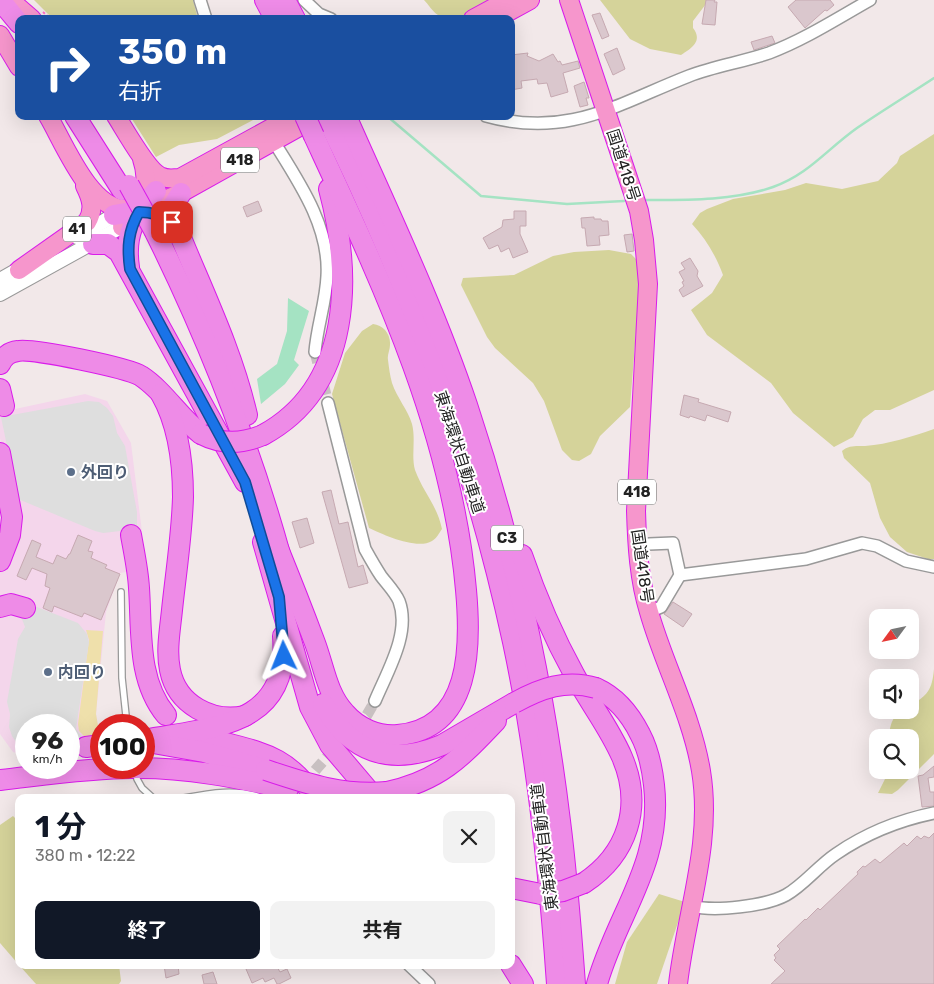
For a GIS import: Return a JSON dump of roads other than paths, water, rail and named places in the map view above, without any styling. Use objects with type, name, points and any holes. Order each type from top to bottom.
[{"type":"highway","points":[[0,0],[15,18]]},
{"type":"highway","points":[[10,0],[27,15]]},
{"type":"highway","points":[[252,0],[259,15]]},
{"type":"highway","points":[[265,0],[274,15]]},
{"type":"highway","points":[[285,0],[293,15]]},
{"type":"highway","points":[[480,15],[508,0]]},
{"type":"highway","points":[[503,15],[530,0]]},
{"type":"highway","name":"国道418号","points":[[569,0],[639,211],[644,240],[648,284],[636,511],[642,581],[649,612],[685,714],[701,768],[704,796],[700,862],[678,984]]},
{"type":"highway","points":[[0,16],[15,34]]},
{"type":"highway","points":[[0,35],[15,60]]},
{"type":"highway","name":"41","points":[[50,120],[77,167],[97,197],[109,205],[136,206]]},
{"type":"highway","points":[[78,120],[136,206],[165,217],[179,233]]},
{"type":"highway","points":[[88,120],[151,234],[277,546],[316,646],[330,690],[340,707],[351,720],[368,730],[394,736],[419,731],[443,715],[455,699],[464,677],[468,637],[465,583],[453,507],[435,435],[406,348],[371,261],[327,123]]},
{"type":"highway","points":[[119,120],[156,174],[180,186],[172,212],[228,349],[243,399],[251,480],[279,597],[310,708],[328,760],[346,794]]},
{"type":"highway","name":"418","points":[[180,186],[287,120]]},
{"type":"highway","points":[[0,345],[130,371],[144,378],[201,434],[218,441],[247,440],[263,435],[280,425],[297,411],[316,387],[335,342],[341,308],[342,268],[338,231],[331,198],[327,123]]},
{"type":"highway","name":"418","points":[[136,206],[274,142],[327,123]]},
{"type":"highway","name":"東海環状自動車道","points":[[327,123],[437,326],[466,403],[508,544],[530,642],[560,819],[575,984]]},
{"type":"highway","name":"東海環状自動車道","points":[[327,123],[404,291],[431,363],[494,563],[513,642],[529,731],[542,822],[557,984]]},
{"type":"highway","points":[[130,269],[128,257],[129,236],[136,206],[145,190],[145,174],[137,149]]},
{"type":"highway","name":"41","points":[[19,270],[82,226],[91,216],[92,204],[90,196],[77,167]]},
{"type":"highway","points":[[93,244],[108,244],[119,252],[251,480]]},
{"type":"highway","points":[[0,364],[11,352],[28,350]]},
{"type":"highway","points":[[161,394],[174,429],[182,483],[181,520],[169,645],[170,672],[178,690],[185,699],[200,711],[227,719],[245,716]]},
{"type":"highway","points":[[466,403],[543,612],[583,692],[614,742],[628,773],[632,804],[625,837],[607,865],[584,883],[563,891],[515,897]]},
{"type":"highway","points":[[0,453],[12,517],[10,535],[0,561]]},
{"type":"highway","points":[[131,534],[138,576],[145,669],[152,694],[166,715]]},
{"type":"highway","points":[[277,546],[306,654],[322,701],[339,728],[361,746],[375,752],[404,756],[429,750],[454,738],[514,703],[545,688],[560,684],[596,688],[609,695],[632,720],[643,739],[653,772],[655,808],[652,843],[647,861],[611,944],[597,984]]},
{"type":"highway","points":[[155,739],[220,725],[255,711],[269,698],[279,679],[284,647],[279,597]]},
{"type":"highway","points":[[0,607],[11,604],[25,608]]},
{"type":"highway","points":[[385,794],[420,784],[450,766],[514,703]]},
{"type":"highway","points":[[310,708],[330,745],[380,794]]},
{"type":"highway","points":[[206,737],[263,752],[276,758],[295,771],[312,794]]},
{"type":"highway","points":[[155,743],[204,752],[353,794]]},
{"type":"highway","points":[[80,772],[120,768],[162,768],[288,789],[303,794]]},
{"type":"highway","points":[[0,769],[15,773]]},
{"type":"highway","points":[[0,780],[15,778]]},
{"type":"highway","points":[[515,889],[541,894]]},
{"type":"street","points":[[200,0],[205,15]]},
{"type":"street","points":[[304,0],[321,15]]},
{"type":"street","points":[[500,120],[532,124],[564,122],[606,111],[691,75],[770,52],[815,31],[870,0]]},
{"type":"street","points":[[274,142],[301,185],[318,223],[325,248],[328,273],[325,302],[315,352]]},
{"type":"street","points":[[0,294],[93,244],[136,206]]},
{"type":"street","points":[[0,280],[136,206]]},
{"type":"street","points":[[328,403],[365,549],[372,563],[398,600],[401,611],[401,630],[396,652],[374,701]]},
{"type":"street","points":[[649,544],[673,543],[680,575],[661,607],[649,612]]},
{"type":"street","points":[[680,575],[806,559],[862,543],[877,546],[906,561],[934,567]]},
{"type":"street","points":[[692,906],[704,910],[776,900],[792,891],[836,854],[862,839],[888,827],[934,813]]},
{"type":"street","points":[[413,969],[429,984]]},
{"type":"lane","points":[[121,592],[122,678],[126,714]]},
{"type":"lane","points":[[137,779],[142,788],[149,794]]},
{"type":"lane","points":[[212,794],[226,792],[253,794]]},
{"type":"waterway","points":[[643,200],[692,200],[742,195],[758,192],[786,182],[817,161],[857,128],[934,78]]},
{"type":"waterway","points":[[392,120],[481,196],[567,204],[624,201]]},
{"type":"tunnel","points":[[315,352],[328,403]]},
{"type":"tunnel","points":[[355,727],[367,715],[375,701]]},
{"type":"tunnel","points":[[299,794],[310,777],[337,746]]},
{"type":"place","name":"外回り","points":[[71,472]]},
{"type":"place","name":"内回り","points":[[48,672]]}]
